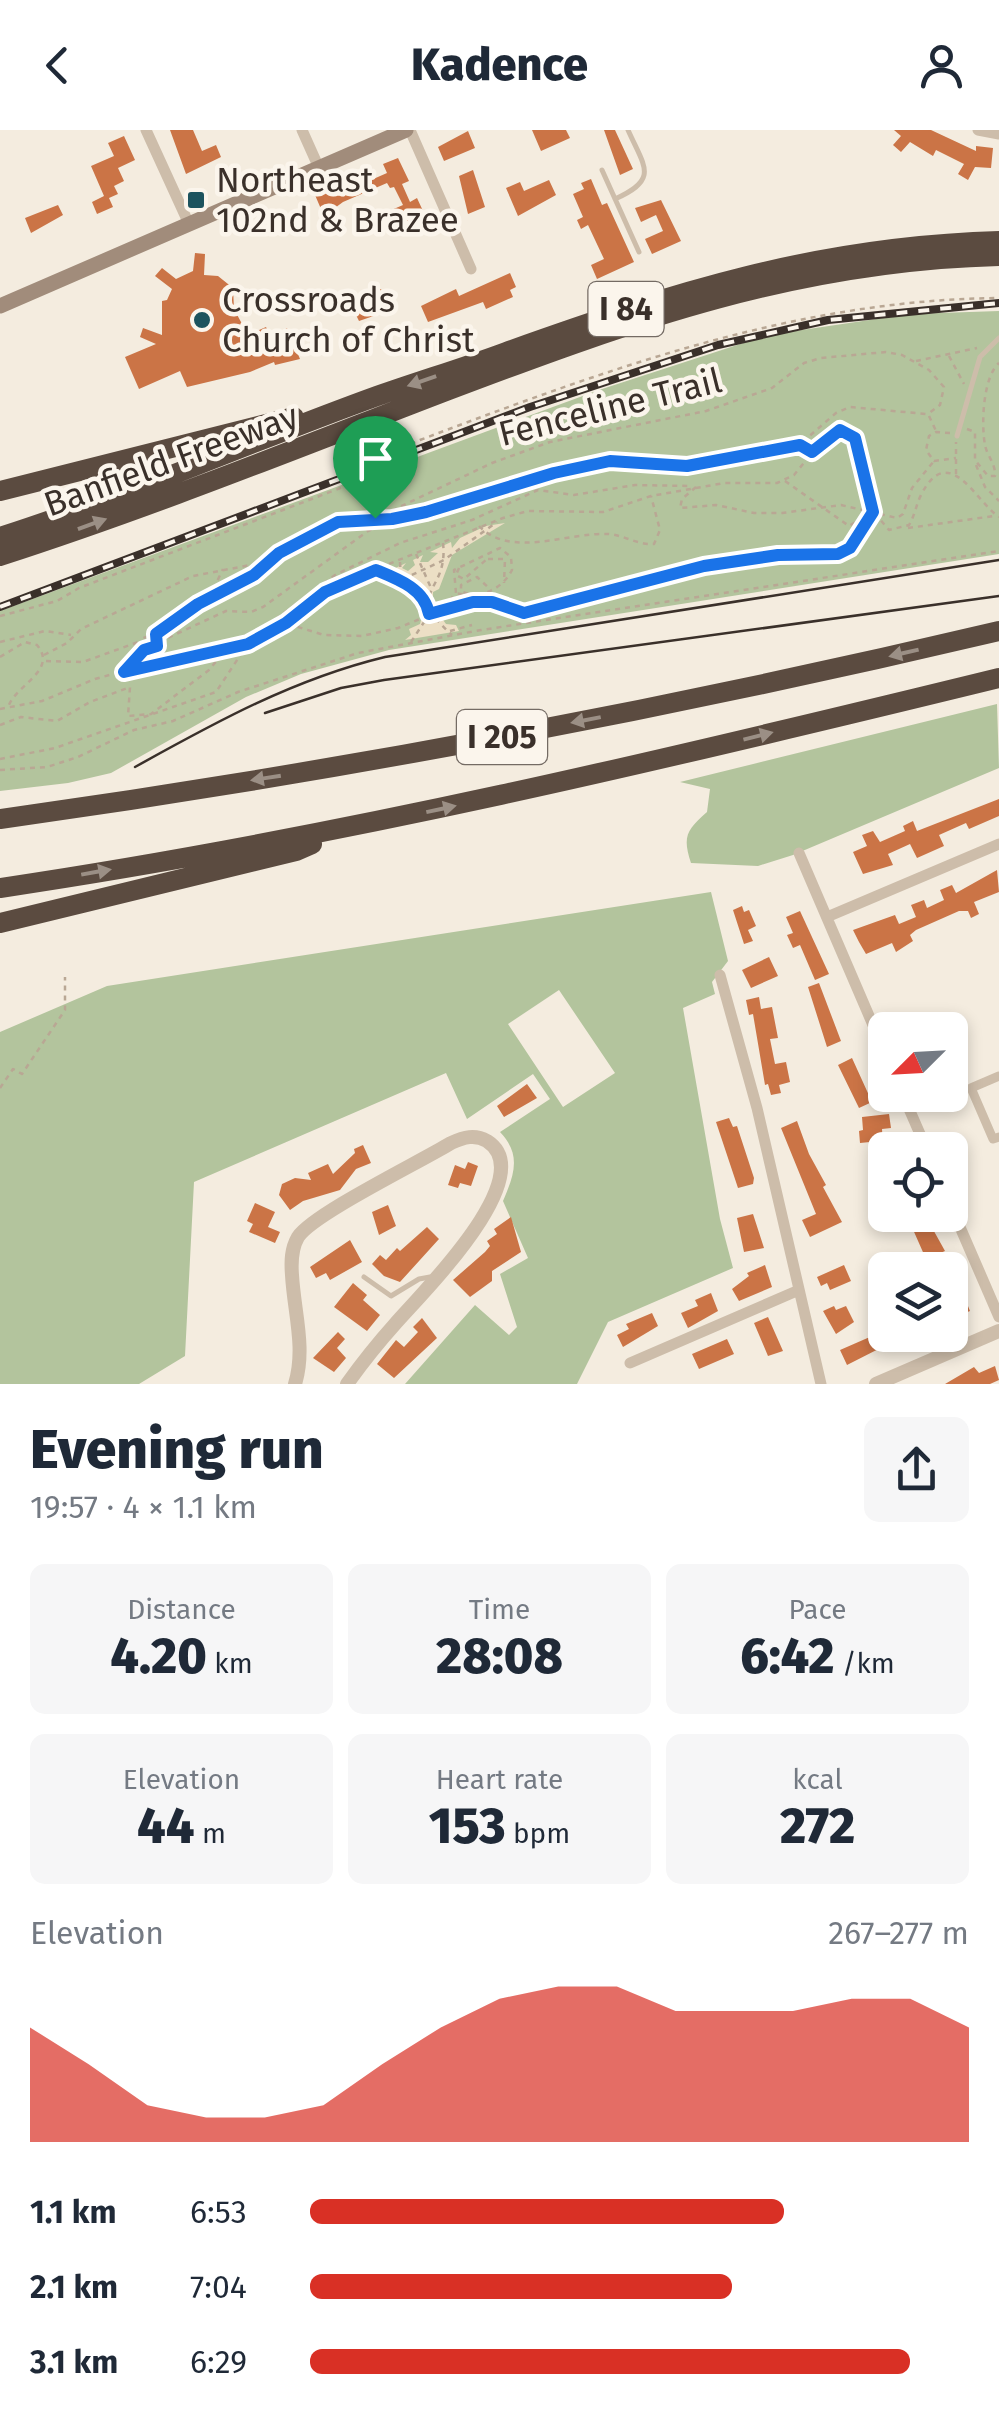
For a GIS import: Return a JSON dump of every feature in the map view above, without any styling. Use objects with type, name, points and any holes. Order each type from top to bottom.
[{"type":"highway","name":"Banfield Freeway","points":[[0,537],[179,474],[375,396],[630,308],[768,268],[885,248],[999,241]]},
{"type":"highway","name":"Banfield Freeway","points":[[0,556],[693,303],[846,270],[999,256]]},
{"type":"highway","points":[[0,491],[375,396]]},
{"type":"highway","name":"I 205","points":[[0,819],[470,743],[999,631]]},
{"type":"highway","name":"I 205","points":[[0,888],[346,829],[609,773],[999,678]]},
{"type":"highway","points":[[0,923],[296,851],[346,829]]},
{"type":"main road","points":[[0,306],[408,130]]},
{"type":"street","points":[[146,130],[189,224]]},
{"type":"street","points":[[302,130],[318,168]]},
{"type":"street","points":[[408,130],[471,269]]},
{"type":"street","points":[[978,130],[999,134]]},
{"type":"street","points":[[827,917],[999,844]]},
{"type":"street","points":[[800,854],[868,1013]]},
{"type":"street","points":[[720,974],[757,1108],[821,1384]]},
{"type":"street","points":[[999,1076],[972,1088],[994,1139],[999,1136]]},
{"type":"street","points":[[294,1384],[300,1354],[291,1263],[299,1236],[323,1215],[451,1143],[478,1137],[499,1154],[498,1184],[478,1226],[347,1384]]},
{"type":"street","points":[[962,1232],[999,1317]]},
{"type":"street","points":[[630,1363],[799,1290]]},
{"type":"street","points":[[886,1382],[999,1331]]},
{"type":"lane","points":[[615,200],[640,188],[645,181],[643,164],[628,130]]},
{"type":"lane","points":[[602,170],[639,252]]},
{"type":"lane","points":[[958,436],[980,357],[999,338]]},
{"type":"lane","points":[[364,1277],[391,1296],[419,1279],[438,1276]]},
{"type":"path","points":[[0,616],[68,596],[79,588],[377,474],[386,470],[402,448],[420,440],[650,357],[776,322],[832,312],[949,299],[999,298]]},
{"type":"path","name":"Fenceline Trail","points":[[156,634],[208,598],[246,580],[268,562],[338,522],[375,518],[492,463],[550,442],[706,411],[762,392],[804,363],[821,358],[886,352],[916,361],[988,346]]},
{"type":"path","points":[[948,355],[969,394]]},
{"type":"path","points":[[124,672],[144,650],[153,650],[159,642],[226,611],[251,612],[263,607],[345,546],[392,519],[610,461],[687,466],[800,445],[836,412],[850,407],[928,414],[940,405],[944,387],[916,361]]},
{"type":"path","points":[[975,460],[988,476],[995,476],[983,426],[991,372],[999,363]]},
{"type":"path","points":[[928,414],[936,432]]},
{"type":"path","points":[[936,432],[958,436],[974,429],[980,479],[999,501]]},
{"type":"path","points":[[784,480],[840,430],[855,438],[873,512],[889,530],[997,516]]},
{"type":"path","points":[[934,460],[925,443],[936,432]]},
{"type":"path","points":[[958,436],[956,474],[997,516]]},
{"type":"path","points":[[800,445],[812,452]]},
{"type":"path","points":[[697,486],[682,499],[680,508],[716,505],[754,513],[782,513],[825,506],[897,518],[903,514],[912,488],[934,460],[956,458]]},
{"type":"path","points":[[904,528],[914,519],[922,493],[935,478],[956,474]]},
{"type":"path","points":[[0,725],[21,717],[57,722],[83,706],[130,687],[128,716],[151,714],[210,670],[226,649],[352,566],[400,543],[472,520],[538,490],[574,495],[635,485],[697,486],[784,480],[825,506],[840,523],[849,526],[873,512]]},
{"type":"path","points":[[0,709],[124,672],[248,644],[286,623],[325,592],[478,525],[528,511],[604,512],[697,486]]},
{"type":"path","points":[[478,525],[482,531],[508,540],[528,542],[612,534],[654,544],[660,530],[651,496]]},
{"type":"path","points":[[286,623],[324,635],[362,636],[473,602],[492,602],[524,613],[704,566],[778,555],[838,554],[850,548],[873,512]]},
{"type":"path","points":[[375,518],[392,519]]},
{"type":"path","points":[[400,580],[444,560],[503,518]]},
{"type":"path","points":[[442,541],[444,560],[427,602],[429,614],[450,633]]},
{"type":"path","points":[[456,592],[492,591],[504,584],[512,570],[511,557],[500,548],[464,579],[456,575],[460,567]]},
{"type":"path","points":[[0,770],[47,767],[134,730],[172,721],[238,692],[313,666],[450,633],[999,551]]},
{"type":"path","points":[[416,553],[431,588]]},
{"type":"path","points":[[456,592],[452,572],[485,558],[505,559],[504,584]]},
{"type":"path","points":[[400,560],[400,580]]},
{"type":"path","points":[[8,709],[11,697],[26,688],[44,658],[67,644],[72,636],[164,589],[224,568],[268,562]]},
{"type":"path","points":[[208,598],[224,568]]},
{"type":"path","points":[[376,570],[400,580],[427,602]]},
{"type":"path","points":[[440,576],[452,581]]},
{"type":"path","points":[[470,594],[460,587],[477,578],[492,591]]},
{"type":"path","points":[[442,610],[456,592]]},
{"type":"path","points":[[471,612],[473,602]]},
{"type":"path","points":[[411,642],[429,614]]},
{"type":"path","points":[[450,633],[472,625]]},
{"type":"path","points":[[0,642],[45,631],[72,636]]},
{"type":"path","points":[[44,658],[83,662],[141,641],[147,634],[156,634],[159,642]]},
{"type":"path","points":[[141,641],[144,650]]},
{"type":"path","points":[[0,658],[25,642],[37,644],[44,658]]},
{"type":"path","points":[[0,759],[68,744],[216,692],[248,644]]},
{"type":"path","points":[[0,1088],[13,1069],[22,1074],[56,1027],[65,1010],[65,978]]},
{"type":"green space","points":[[999,311],[999,554],[389,650],[301,674],[246,697],[111,773],[0,791],[0,611],[599,390],[768,335],[910,314]]},
{"type":"green space","points":[[997,704],[999,768],[758,866],[691,863],[688,834],[707,812],[710,789],[680,782]]},
{"type":"green space","points":[[711,892],[728,961],[712,982],[715,994],[683,1008],[720,1219],[733,1268],[608,1322],[577,1384],[405,1384],[475,1305],[509,1335],[517,1327],[500,1274],[528,1258],[503,1201],[513,1174],[514,1157],[500,1132],[550,1099],[533,1074],[467,1119],[446,1073],[194,1182],[185,1356],[139,1384],[0,1384],[0,1032],[107,986]],"holes":[[[559,990],[615,1073],[563,1107],[508,1024]]]},
{"type":"shaded area","points":[[505,523],[452,555],[439,589],[433,592],[433,606],[446,624],[456,625],[459,631],[405,640],[411,635],[409,629],[420,624],[425,605],[418,606],[398,584],[375,578],[406,563],[402,568],[408,571],[415,565],[413,560],[423,555],[420,562],[428,562],[438,553],[430,552],[451,542],[452,548],[460,538],[486,526]]},
{"type":"building","points":[[170,130],[193,130],[202,151],[216,145],[221,157],[186,174]]},
{"type":"building","points":[[532,130],[566,130],[570,138],[541,151]]},
{"type":"building","points":[[604,130],[615,130],[633,169],[620,175]]},
{"type":"building","points":[[894,130],[931,130],[976,151],[976,146],[993,148],[991,168],[975,167],[968,180],[958,174],[964,164],[936,150],[933,156],[910,142],[901,152],[893,145],[901,136]]},
{"type":"building","points":[[468,131],[475,148],[444,161],[438,147]]},
{"type":"building","points":[[124,136],[135,160],[118,168],[124,181],[114,186],[118,194],[109,198],[113,207],[97,214],[92,202],[104,196],[91,166],[114,156],[108,143]]},
{"type":"building","points":[[398,158],[409,181],[402,184],[410,202],[417,198],[423,211],[416,213],[421,225],[400,234],[389,211],[403,205],[394,187],[387,183],[343,202],[324,216],[315,195],[355,183],[353,178],[368,172],[371,180],[387,173],[383,164]]},
{"type":"building","points":[[473,170],[485,207],[468,214],[459,176]]},
{"type":"building","points":[[591,179],[602,205],[607,203],[634,262],[597,279],[591,265],[604,259],[588,225],[581,229],[577,220],[583,217],[573,194],[584,189],[581,183]]},
{"type":"building","points":[[549,180],[556,195],[518,216],[506,188],[520,182],[524,191]]},
{"type":"building","points":[[661,200],[681,241],[652,254],[645,239],[663,231],[656,215],[641,222],[635,208]]},
{"type":"building","points":[[58,205],[63,215],[31,233],[25,218]]},
{"type":"building","name":"Crossroads Church of Christ","points":[[195,253],[205,254],[204,275],[218,276],[233,288],[234,309],[248,335],[266,327],[271,338],[287,328],[300,359],[275,365],[274,362],[187,387],[180,371],[139,389],[125,357],[156,344],[140,337],[143,328],[162,335],[162,301],[167,300],[172,289],[155,276],[162,268],[176,279],[193,271]]},
{"type":"building","points":[[510,273],[516,287],[510,290],[513,297],[486,309],[483,302],[428,322],[421,306],[456,289],[459,296]]},
{"type":"building","points":[[381,289],[391,310],[359,321],[350,303]]},
{"type":"building","points":[[999,799],[999,816],[969,829],[966,823],[939,835],[944,846],[917,858],[910,844],[888,854],[893,865],[863,874],[853,852],[867,846],[862,835],[873,831],[880,842],[905,831],[903,826],[913,821],[917,831]]},
{"type":"building","points":[[997,870],[999,892],[974,902],[979,914],[971,918],[968,911],[959,911],[916,930],[910,935],[913,941],[896,952],[892,943],[866,954],[853,930],[895,915],[899,924],[916,917],[911,905],[924,900],[927,908],[944,900],[940,890],[952,885],[956,893]]},
{"type":"building","points":[[742,906],[744,912],[749,910],[756,926],[748,930],[753,941],[744,944],[733,910]]},
{"type":"building","points":[[800,911],[829,974],[815,980],[800,945],[793,948],[787,935],[793,933],[786,917]]},
{"type":"building","points":[[769,957],[778,976],[751,988],[742,970]]},
{"type":"building","points":[[819,983],[841,1041],[827,1047],[808,987]]},
{"type":"building","points":[[759,997],[761,1009],[772,1007],[778,1038],[770,1039],[775,1064],[786,1062],[790,1082],[779,1085],[781,1093],[771,1095],[768,1084],[765,1085],[753,1014],[749,1015],[746,1000]]},
{"type":"building","points":[[852,1058],[868,1093],[868,1104],[859,1108],[838,1065]]},
{"type":"building","points":[[527,1084],[537,1098],[504,1117],[497,1106]]},
{"type":"building","points":[[889,1114],[891,1128],[868,1132],[868,1142],[860,1143],[862,1117]]},
{"type":"building","points":[[729,1118],[733,1127],[737,1126],[754,1178],[753,1184],[738,1188],[716,1122]]},
{"type":"building","points":[[797,1121],[826,1185],[823,1187],[842,1222],[810,1237],[802,1220],[816,1214],[781,1128]]},
{"type":"building","points":[[363,1145],[371,1163],[356,1169],[340,1190],[303,1201],[290,1210],[279,1195],[282,1184],[295,1178],[311,1180],[308,1173],[328,1164],[333,1174],[355,1153],[354,1149]]},
{"type":"building","points":[[468,1162],[478,1166],[471,1186],[448,1185],[455,1165],[465,1169]]},
{"type":"building","points":[[255,1203],[275,1212],[268,1227],[280,1232],[275,1243],[249,1232],[253,1224],[247,1221]]},
{"type":"building","points":[[388,1205],[396,1226],[379,1235],[372,1212]]},
{"type":"building","points":[[753,1214],[764,1248],[744,1252],[737,1218]]},
{"type":"building","points":[[511,1217],[521,1252],[492,1271],[492,1281],[470,1297],[453,1280],[485,1252],[490,1246],[487,1241],[497,1234],[494,1229]]},
{"type":"building","points":[[427,1227],[439,1239],[400,1282],[384,1276],[372,1264],[380,1255],[386,1260],[397,1248],[400,1251]]},
{"type":"building","points":[[914,1232],[934,1232],[945,1251],[923,1252]]},
{"type":"building","points":[[350,1240],[362,1262],[330,1280],[326,1273],[316,1278],[310,1267]]},
{"type":"building","points":[[765,1265],[772,1287],[739,1301],[732,1289],[749,1276],[747,1273]]},
{"type":"building","points":[[844,1265],[851,1281],[830,1290],[827,1283],[821,1286],[817,1277]]},
{"type":"building","points":[[353,1283],[367,1295],[363,1300],[380,1315],[367,1331],[334,1307]]},
{"type":"building","points":[[711,1293],[718,1311],[688,1328],[681,1313],[698,1306],[695,1300]]},
{"type":"building","points":[[834,1306],[836,1310],[846,1306],[854,1322],[836,1334],[823,1311]]},
{"type":"building","points":[[652,1313],[658,1326],[623,1347],[617,1335],[629,1329],[626,1324]]},
{"type":"building","points":[[768,1317],[783,1351],[768,1356],[754,1323]]},
{"type":"building","points":[[422,1318],[437,1338],[394,1378],[377,1364],[396,1340],[404,1347],[418,1332],[413,1327]]},
{"type":"building","points":[[338,1332],[345,1339],[337,1348],[346,1358],[334,1372],[313,1358]]},
{"type":"building","points":[[868,1338],[868,1352],[873,1352],[847,1365],[840,1350]]},
{"type":"building","points":[[727,1339],[734,1354],[699,1369],[692,1354]]},
{"type":"building","points":[[995,1366],[999,1380],[990,1384],[945,1384],[974,1367],[979,1373]]},
{"type":"tram line","points":[[135,767],[287,690],[385,657],[999,560]]},
{"type":"tram line","points":[[265,713],[341,688],[384,680],[999,596]]},
{"type":"railway","points":[[0,607],[530,407],[718,345],[828,320],[999,303]]},
{"type":"place","name":"Northeast 102nd & Brazee","points":[[196,200]]},
{"type":"place","name":"Crossroads Church of Christ","points":[[202,320]]},
{"type":"route","points":[[840,430],[855,438],[873,512],[850,548],[838,554],[778,555],[704,566],[524,613],[492,602],[473,602],[429,614],[427,602],[410,586],[376,570],[325,592],[286,623],[248,644],[124,672],[144,650],[157,646],[156,634],[198,604],[254,575],[279,553],[338,522],[375,518],[426,512],[554,473],[610,461],[687,466],[800,445],[812,452],[840,430]]}]
